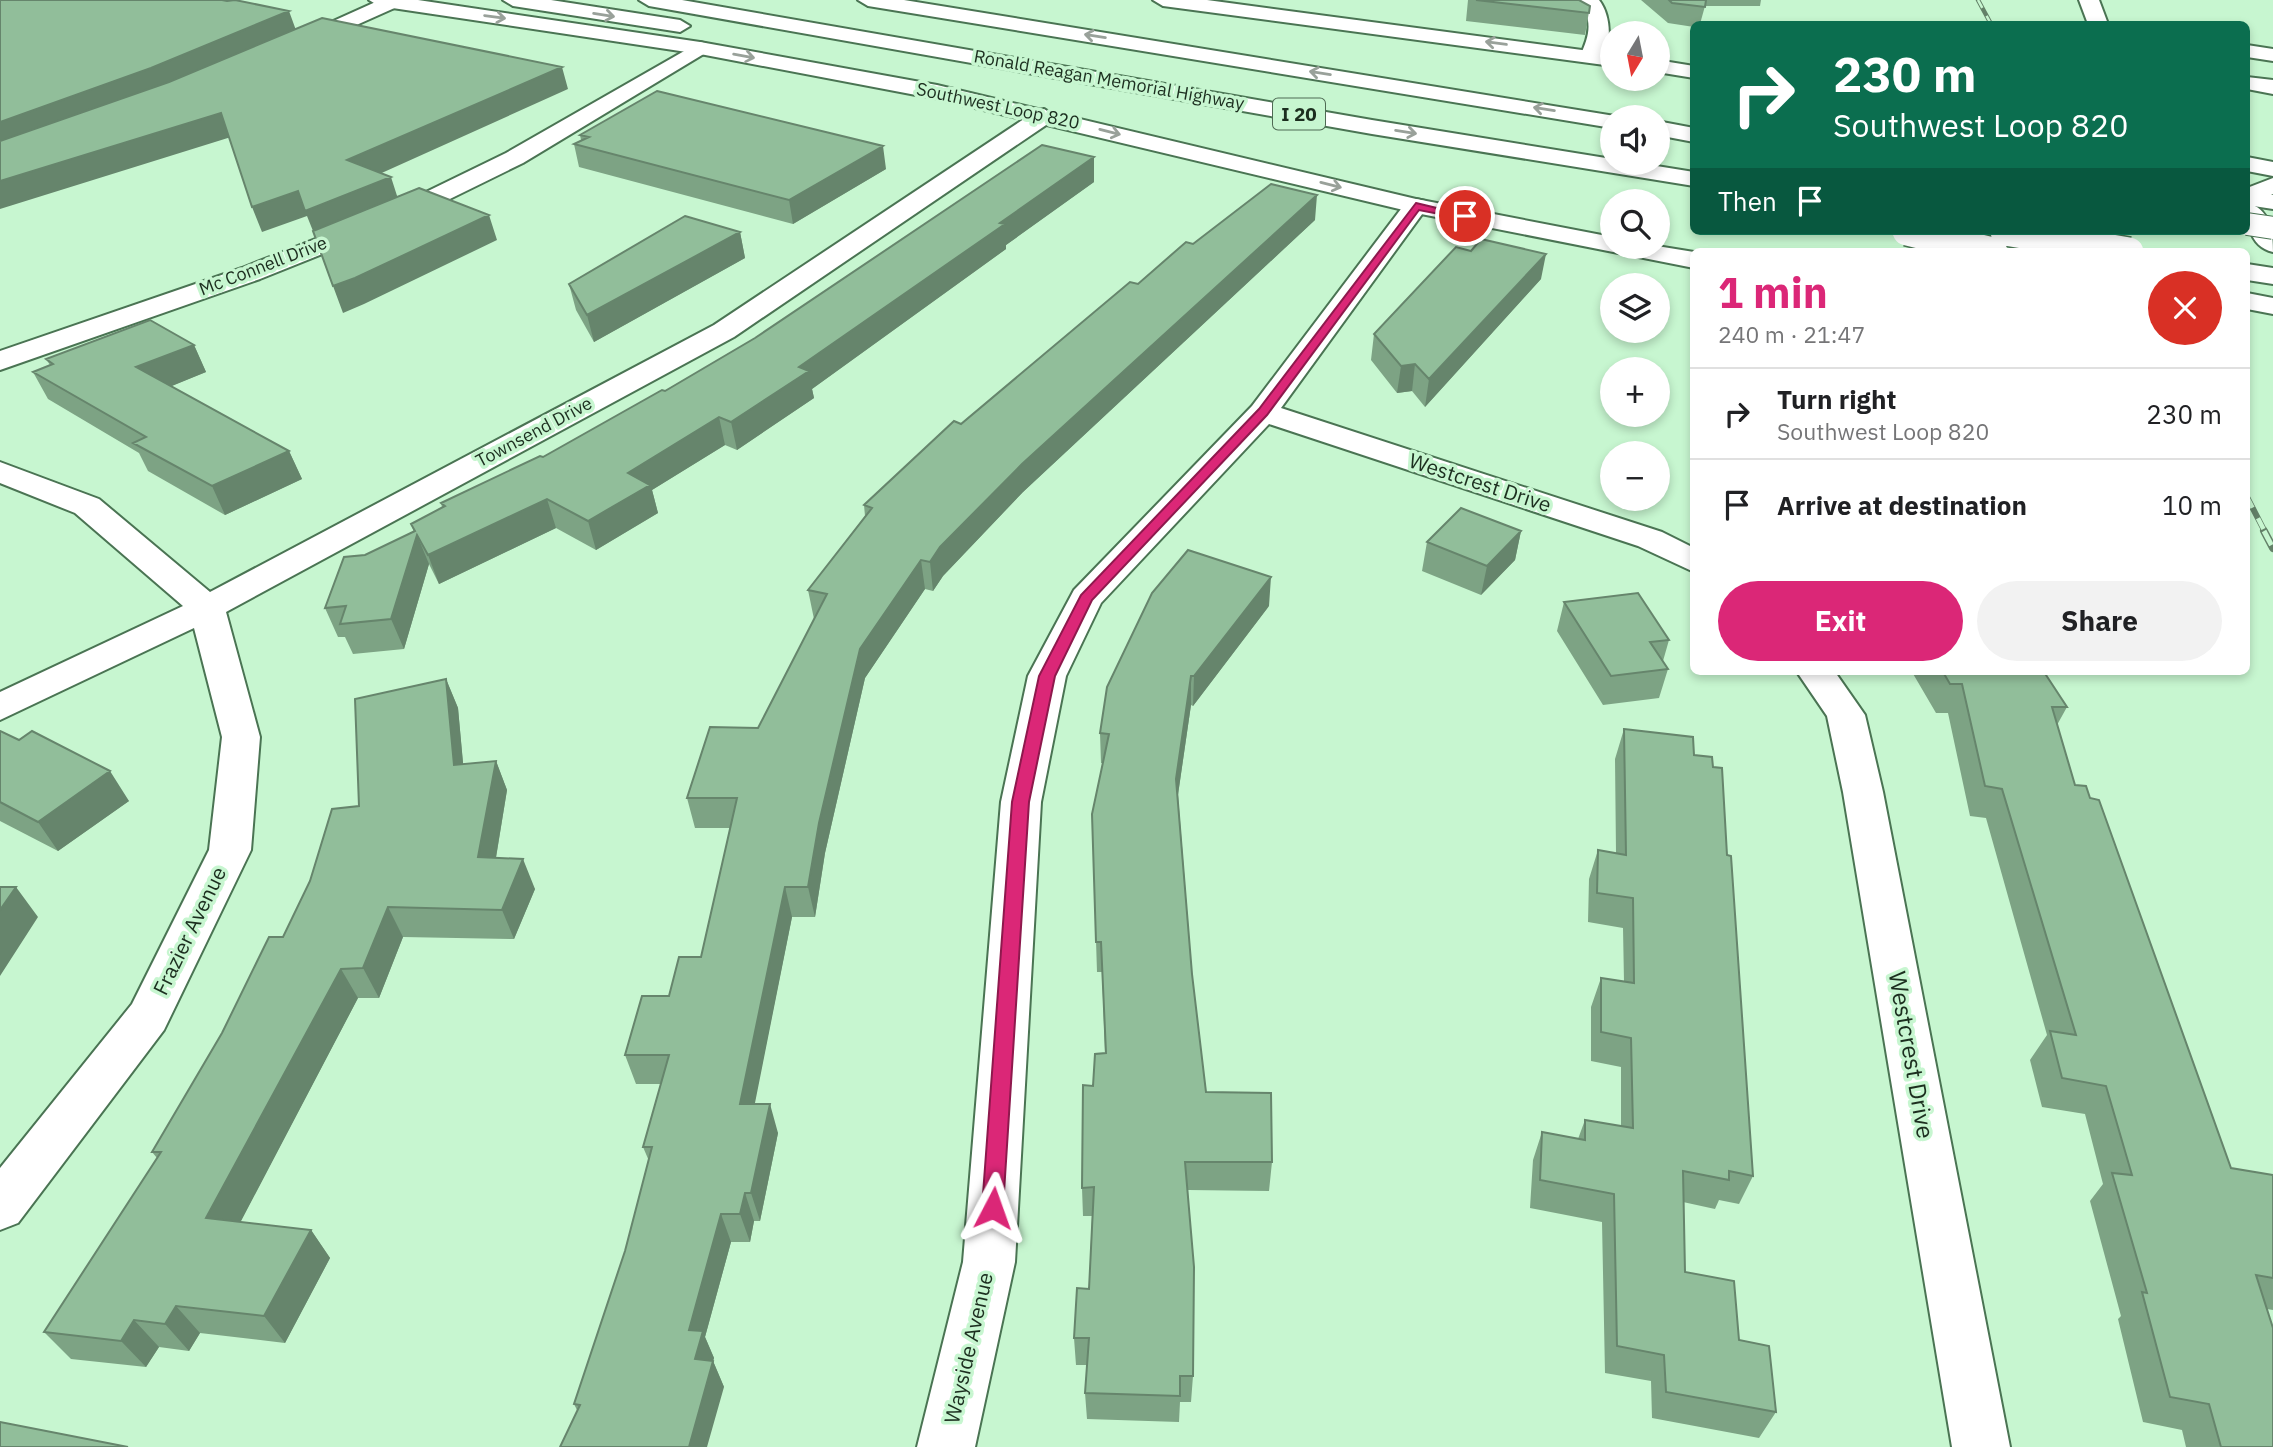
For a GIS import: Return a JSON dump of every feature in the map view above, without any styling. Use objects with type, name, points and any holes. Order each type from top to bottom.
[{"type":"main road","points":[[513,0],[758,37],[905,43]]},
{"type":"main road","name":"Ronald Reagan Memorial Highway","points":[[649,0],[1372,127],[1690,178]]},
{"type":"main road","name":"Ronald Reagan Memorial Highway","points":[[868,0],[1600,119]]},
{"type":"main road","points":[[964,0],[1013,9],[1049,28]]},
{"type":"main road","points":[[1163,0],[1600,58]]},
{"type":"main road","points":[[1590,0],[1598,8],[1601,33],[1590,56]]},
{"type":"main road","points":[[2089,0],[2097,21]]},
{"type":"main road","points":[[276,53],[385,1]]},
{"type":"main road","name":"Southwest Loop 820","points":[[385,1],[700,48],[844,74],[1044,116],[1416,206],[1600,243]]},
{"type":"main road","name":"Mc Connell Drive","points":[[0,361],[195,292],[398,215],[569,128],[700,48]]},
{"type":"main road","points":[[2250,51],[2273,55]]},
{"type":"main road","points":[[1670,68],[1690,71]]},
{"type":"main road","points":[[2250,83],[2273,87]]},
{"type":"main road","name":"Townsend Drive","points":[[0,707],[207,608],[724,331],[1044,116]]},
{"type":"main road","points":[[1670,126],[1690,125]]},
{"type":"main road","points":[[1670,129],[1690,134]]},
{"type":"main road","points":[[2250,164],[2273,169]]},
{"type":"main road","points":[[2250,196],[2273,185]]},
{"type":"main road","points":[[2250,198],[2273,202]]},
{"type":"main road","name":"Wayside Avenue","points":[[946,1447],[989,1262],[1021,802],[1047,676],[1086,598],[1263,412],[1416,206]]},
{"type":"main road","points":[[2250,215],[2273,244]]},
{"type":"main road","points":[[2250,224],[2273,228]]},
{"type":"main road","points":[[1923,235],[1977,248]]},
{"type":"main road","points":[[2029,235],[2105,248]]},
{"type":"main road","points":[[1670,256],[1690,259]]},
{"type":"main road","points":[[2250,272],[2273,276]]},
{"type":"main road","points":[[2250,302],[2273,306]]},
{"type":"main road","name":"Westcrest Drive","points":[[1263,412],[1650,539],[1690,560]]},
{"type":"main road","points":[[0,472],[87,506],[207,608]]},
{"type":"main road","name":"Frazier Avenue","points":[[0,1207],[148,1017],[230,850],[240,737],[207,608]]},
{"type":"main road","name":"Westcrest Drive","points":[[1817,675],[1846,715],[1863,792],[1981,1447]]},
{"type":"building","points":[[0,0],[235,0],[289,11],[151,68],[0,122]]},
{"type":"building","points":[[1476,0],[1579,0],[1590,6],[1589,13]]},
{"type":"building","points":[[1669,0],[1706,0],[1705,7],[1672,3]]},
{"type":"building","points":[[322,18],[562,67],[347,160],[391,177],[305,211],[298,191],[252,207],[221,113],[0,181],[0,141],[169,82]]},
{"type":"building","points":[[657,91],[883,146],[789,200],[574,144],[589,137],[580,135]]},
{"type":"building","points":[[1042,145],[1094,157],[1000,223],[1005,224],[799,367],[809,371],[731,422],[719,417],[628,473],[650,485],[588,521],[547,499],[428,555],[417,535],[391,619],[340,624],[346,606],[325,608],[344,557],[365,555],[415,531],[411,524],[445,506],[441,503],[540,456],[543,457],[662,390],[665,391],[755,338]]},
{"type":"building","points":[[1271,184],[1317,195],[1022,464],[940,547],[930,562],[921,560],[860,649],[819,823],[808,887],[785,887],[740,1104],[770,1104],[751,1193],[745,1193],[740,1214],[721,1214],[689,1330],[703,1331],[695,1359],[713,1361],[689,1447],[560,1447],[580,1405],[574,1404],[625,1251],[652,1147],[643,1147],[669,1055],[625,1055],[642,996],[669,996],[679,957],[701,957],[737,798],[687,798],[710,727],[758,728],[827,594],[808,590],[872,508],[864,505],[954,421],[961,424],[1130,282],[1138,284],[1186,242],[1193,244]]},
{"type":"building","points":[[419,188],[489,215],[333,286],[313,231]]},
{"type":"building","points":[[685,216],[740,232],[587,315],[569,284]]},
{"type":"building","points":[[1481,239],[1546,254],[1429,379],[1415,364],[1401,366],[1374,334],[1456,247],[1471,251]]},
{"type":"building","points":[[150,320],[194,345],[136,367],[289,451],[212,486],[133,443],[146,437],[33,372],[53,364],[46,359]]},
{"type":"building","points":[[1461,508],[1521,531],[1487,566],[1427,542]]},
{"type":"building","points":[[1188,550],[1271,577],[1194,676],[1191,676],[1176,779],[1192,974],[1206,1092],[1271,1093],[1272,1162],[1185,1162],[1194,1267],[1193,1376],[1180,1376],[1180,1396],[1085,1393],[1089,1338],[1074,1338],[1077,1288],[1089,1289],[1094,1187],[1082,1188],[1083,1085],[1093,1086],[1095,1054],[1106,1053],[1101,942],[1096,942],[1092,814],[1109,734],[1100,733],[1107,687],[1152,593]]},
{"type":"building","points":[[1638,593],[1669,640],[1650,642],[1668,669],[1611,676],[1564,602]]},
{"type":"building","points":[[1945,675],[2046,675],[2067,707],[2052,707],[2075,785],[2086,786],[2090,798],[2099,800],[2231,1168],[2273,1175],[2273,1278],[2256,1275],[2273,1328],[2273,1447],[2221,1447],[2209,1404],[2170,1397],[2142,1292],[2147,1293],[2112,1173],[2132,1175],[2106,1086],[2062,1078],[2050,1031],[2076,1035],[2002,789],[1985,786],[1962,684],[1950,684]]},
{"type":"building","points":[[446,679],[454,765],[496,761],[478,857],[523,859],[502,910],[388,907],[363,968],[341,969],[206,1218],[311,1230],[264,1316],[176,1306],[165,1324],[134,1320],[121,1341],[44,1332],[161,1152],[152,1152],[222,1033],[269,937],[283,937],[310,881],[332,809],[359,806],[355,699]]},
{"type":"building","points":[[1624,729],[1693,737],[1694,755],[1712,757],[1713,767],[1722,768],[1727,855],[1731,856],[1753,1176],[1729,1171],[1729,1180],[1683,1171],[1685,1272],[1734,1281],[1739,1340],[1769,1346],[1776,1412],[1666,1392],[1664,1355],[1617,1346],[1614,1194],[1540,1180],[1542,1132],[1585,1140],[1585,1120],[1633,1128],[1631,1038],[1601,1032],[1601,978],[1634,983],[1633,898],[1597,893],[1598,850],[1626,855]]},
{"type":"building","points":[[0,731],[19,740],[32,731],[110,771],[38,822],[0,802]]},
{"type":"building","points":[[0,887],[16,887],[0,910]]},
{"type":"building","points":[[0,1422],[128,1447],[0,1447]]},
{"type":"railway","points":[[1978,0],[1989,21]]},
{"type":"railway","points":[[2103,235],[2111,248]]},
{"type":"railway","points":[[2250,503],[2265,532]]},
{"type":"railway","points":[[2264,531],[2273,548]]},
{"type":"route","points":[[993,1208],[1021,802],[1047,676],[1086,598],[1263,412],[1416,206],[1465,216]]}]
